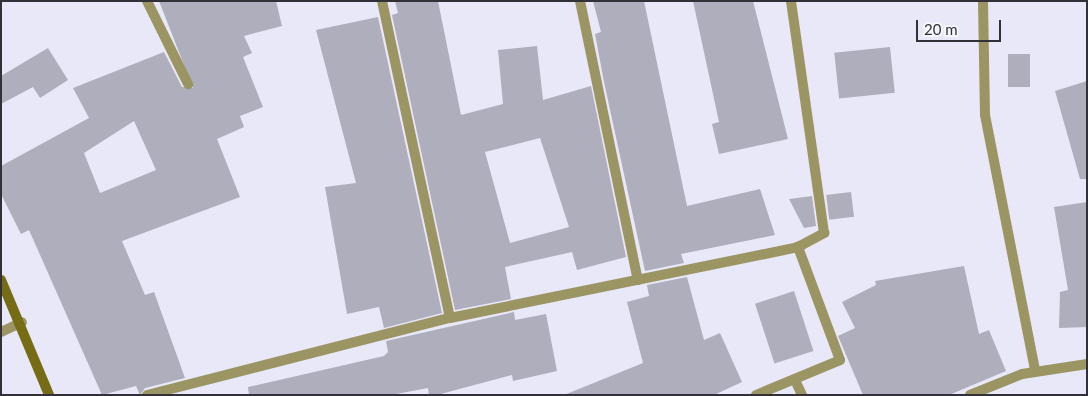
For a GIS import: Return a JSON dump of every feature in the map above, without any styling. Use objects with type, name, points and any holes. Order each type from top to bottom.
[{"type":"main road","points":[[1,280],[22,322],[49,395]]},
{"type":"street","points":[[147,1],[188,84]]},
{"type":"street","points":[[382,1],[450,318]]},
{"type":"street","points":[[580,1],[638,280]]},
{"type":"street","points":[[147,395],[450,318],[798,247],[824,233],[791,1]]},
{"type":"street","points":[[982,1],[985,115],[1035,371]]},
{"type":"street","points":[[756,395],[840,360],[798,247]]},
{"type":"street","points":[[1,332],[22,322]]},
{"type":"street","points":[[970,395],[1035,371],[1087,364]]},
{"type":"street","points":[[795,380],[802,395]]},
{"type":"building","points":[[159,1],[276,1],[282,26],[244,36],[252,53],[243,57],[263,107],[240,116],[244,127],[217,139],[240,197],[122,241],[145,295],[154,292],[185,378],[145,388],[140,395],[136,386],[102,395],[29,230],[21,234],[1,194],[1,166],[89,118],[73,88],[164,52],[182,87],[193,88]],"holes":[[[134,121],[156,170],[100,193],[84,153]]]},
{"type":"building","points":[[395,1],[438,1],[461,115],[503,104],[498,50],[537,46],[543,100],[591,86],[626,257],[577,270],[572,252],[505,267],[511,299],[455,310],[392,15],[398,13]],"holes":[[[540,138],[569,227],[510,243],[485,152]]]},
{"type":"building","points":[[593,1],[644,1],[687,206],[760,189],[775,235],[681,254],[684,263],[645,271],[604,82],[595,34],[601,32]]},
{"type":"building","points":[[693,1],[753,1],[788,139],[719,154],[712,124],[719,122]]},
{"type":"building","points":[[378,17],[442,313],[384,328],[379,307],[347,314],[325,187],[356,183],[316,30]]},
{"type":"building","points":[[890,47],[895,93],[839,99],[834,53]]},
{"type":"building","points":[[48,48],[68,80],[40,98],[33,87],[1,104],[1,76]]},
{"type":"building","points":[[1008,54],[1030,54],[1030,87],[1008,87]]},
{"type":"building","points":[[1087,81],[1087,179],[1080,179],[1055,91]]},
{"type":"building","points":[[851,192],[854,217],[829,220],[826,195]]},
{"type":"building","points":[[812,196],[816,226],[804,228],[789,199]]},
{"type":"building","points":[[1087,202],[1087,327],[1059,328],[1060,292],[1068,290],[1054,207]]},
{"type":"building","points":[[964,266],[979,334],[989,330],[1006,371],[949,395],[863,395],[838,336],[855,328],[842,302],[876,285],[875,281]]},
{"type":"building","points":[[687,277],[704,340],[720,333],[742,382],[714,395],[564,395],[643,363],[627,302],[649,296],[647,285]]},
{"type":"building","points":[[794,291],[813,351],[774,364],[755,304]]},
{"type":"building","points":[[514,312],[515,320],[546,314],[557,371],[513,381],[512,375],[437,395],[429,395],[428,388],[391,395],[249,395],[248,387],[384,356],[388,352],[386,341]]}]
